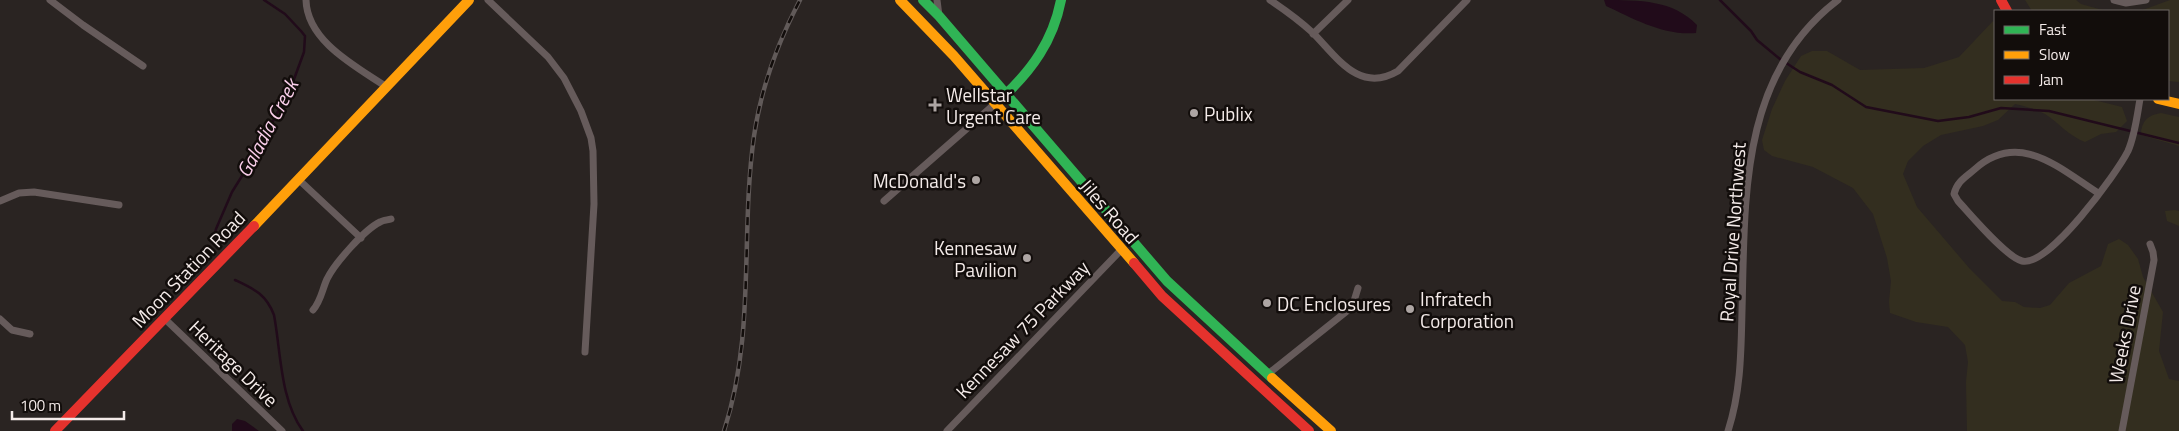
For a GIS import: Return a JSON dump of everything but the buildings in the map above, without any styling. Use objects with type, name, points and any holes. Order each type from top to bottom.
[{"type":"street","points":[[50,0],[83,26],[143,66]]},
{"type":"street","points":[[306,0],[309,18],[318,34],[338,53],[385,86]]},
{"type":"street","name":"Moon Station Road","points":[[55,431],[165,319],[469,0]]},
{"type":"street","points":[[488,0],[559,71],[581,111],[591,138],[594,204],[585,352]]},
{"type":"street","name":"Jiles Road","points":[[900,0],[940,40],[1121,250],[1185,319],[1309,431]]},
{"type":"street","name":"Jiles Road","points":[[923,0],[939,16],[1167,281],[1331,431]]},
{"type":"street","points":[[937,0],[939,16]]},
{"type":"street","points":[[884,201],[1018,84],[1043,52],[1055,27],[1061,0]]},
{"type":"street","points":[[1270,0],[1314,34],[1354,73],[1368,78],[1384,77],[1398,70],[1467,0]]},
{"type":"street","points":[[1314,34],[1348,0]]},
{"type":"street","name":"Royal Drive Northwest","points":[[1728,431],[1738,394],[1741,364],[1744,234],[1749,162],[1756,126],[1772,84],[1793,48],[1812,24],[1838,0]]},
{"type":"street","points":[[2114,0],[2126,4],[2146,0]]},
{"type":"street","points":[[2098,193],[2036,155],[2021,151],[2010,152],[1981,164],[1959,182],[1954,194],[1958,202],[2011,256],[2024,262],[2036,260],[2070,231],[2098,193],[2127,152],[2140,100]]},
{"type":"street","points":[[2162,100],[2179,104]]},
{"type":"street","points":[[298,179],[361,238]]},
{"type":"street","points":[[0,201],[19,193],[34,192],[119,205]]},
{"type":"street","points":[[313,310],[320,300],[331,272],[361,238],[381,221],[392,219]]},
{"type":"street","name":"Weeks Drive","points":[[2122,431],[2154,260],[2150,244]]},
{"type":"street","name":"Kennesaw 75 Parkway","points":[[948,431],[1121,250]]},
{"type":"street","points":[[1268,374],[1347,311],[1354,301],[1358,288]]},
{"type":"street","points":[[0,319],[12,330],[30,334]]},
{"type":"street","name":"Heritage Drive","points":[[165,319],[282,431]]},
{"type":"shaded area","points":[[1604,0],[1643,1],[1667,6],[1688,17],[1697,25],[1696,33],[1672,32],[1650,26],[1606,6]]},
{"type":"shaded area","points":[[2025,0],[2076,0],[2081,4],[2102,10],[2031,10]]},
{"type":"shaded area","points":[[2170,0],[2179,0],[2179,82],[2169,81],[2169,10],[2143,10]]},
{"type":"shaded area","points":[[1993,21],[1994,100],[2094,100],[2122,107],[2127,121],[2116,132],[2101,134],[2085,142],[2045,114],[2015,104],[1998,120],[1983,126],[1941,135],[1923,146],[1908,161],[1903,174],[1917,207],[1970,269],[2002,301],[2015,302],[2024,307],[2040,308],[2050,305],[2069,283],[2101,266],[2108,244],[2119,239],[2128,245],[2138,259],[2143,277],[2163,312],[2159,351],[2169,379],[2179,381],[2179,431],[1967,431],[1966,382],[1968,362],[1965,345],[1948,327],[1916,322],[1890,313],[1891,281],[1887,258],[1873,214],[1853,188],[1813,167],[1772,156],[1764,150],[1762,140],[1772,109],[1785,81],[1801,56],[1812,51],[1827,51],[1860,70],[1924,68],[1959,57]]},
{"type":"shaded area","points":[[2161,113],[2179,117],[2179,146],[2141,135],[2144,122],[2152,115]]},
{"type":"shaded area","points":[[2165,211],[2179,211],[2179,226],[2167,221]]},
{"type":"shaded area","points":[[237,419],[245,421],[259,431],[232,431],[232,424]]},
{"type":"waterway","name":"Galadia Creek","points":[[213,242],[216,229],[232,192],[260,147],[277,113],[286,101],[304,52],[305,36],[285,14],[264,0]]},
{"type":"waterway","points":[[1720,0],[1751,31],[1757,40],[1780,59],[1800,72],[1832,85],[1866,107],[1938,121],[1969,117],[2001,108],[2049,111],[2179,143]]},
{"type":"waterway","name":"Galadia Creek","points":[[235,280],[259,293],[271,308],[274,315],[286,390],[295,419],[303,431]]},
{"type":"railway","points":[[724,431],[734,394],[744,321],[750,173],[757,118],[771,66],[800,0]]},
{"type":"traffic: fast","points":[[923,0],[939,16],[1167,281],[1272,378]]},
{"type":"traffic: fast","points":[[1002,98],[1023,77],[1040,54],[1053,29],[1061,0]]},
{"type":"traffic: slow","points":[[254,226],[469,0]]},
{"type":"traffic: slow","points":[[900,0],[954,56],[1134,263]]},
{"type":"traffic: slow","points":[[2162,100],[2179,104]]},
{"type":"traffic: slow","points":[[1272,378],[1331,431]]},
{"type":"traffic: jam","points":[[2001,0],[2006,10]]},
{"type":"traffic: jam","points":[[55,431],[254,226]]},
{"type":"traffic: jam","points":[[1134,263],[1162,296],[1309,431]]},
{"type":"place","name":"Wellstar Urgent Care","points":[[935,105]]},
{"type":"place","name":"Publix","points":[[1194,113]]},
{"type":"place","name":"McDonald's","points":[[976,180]]},
{"type":"place","name":"Kennesaw Pavilion","points":[[1027,258]]},
{"type":"place","name":"DC Enclosures","points":[[1267,303]]},
{"type":"place","name":"Infratech Corporation","points":[[1410,309]]}]
